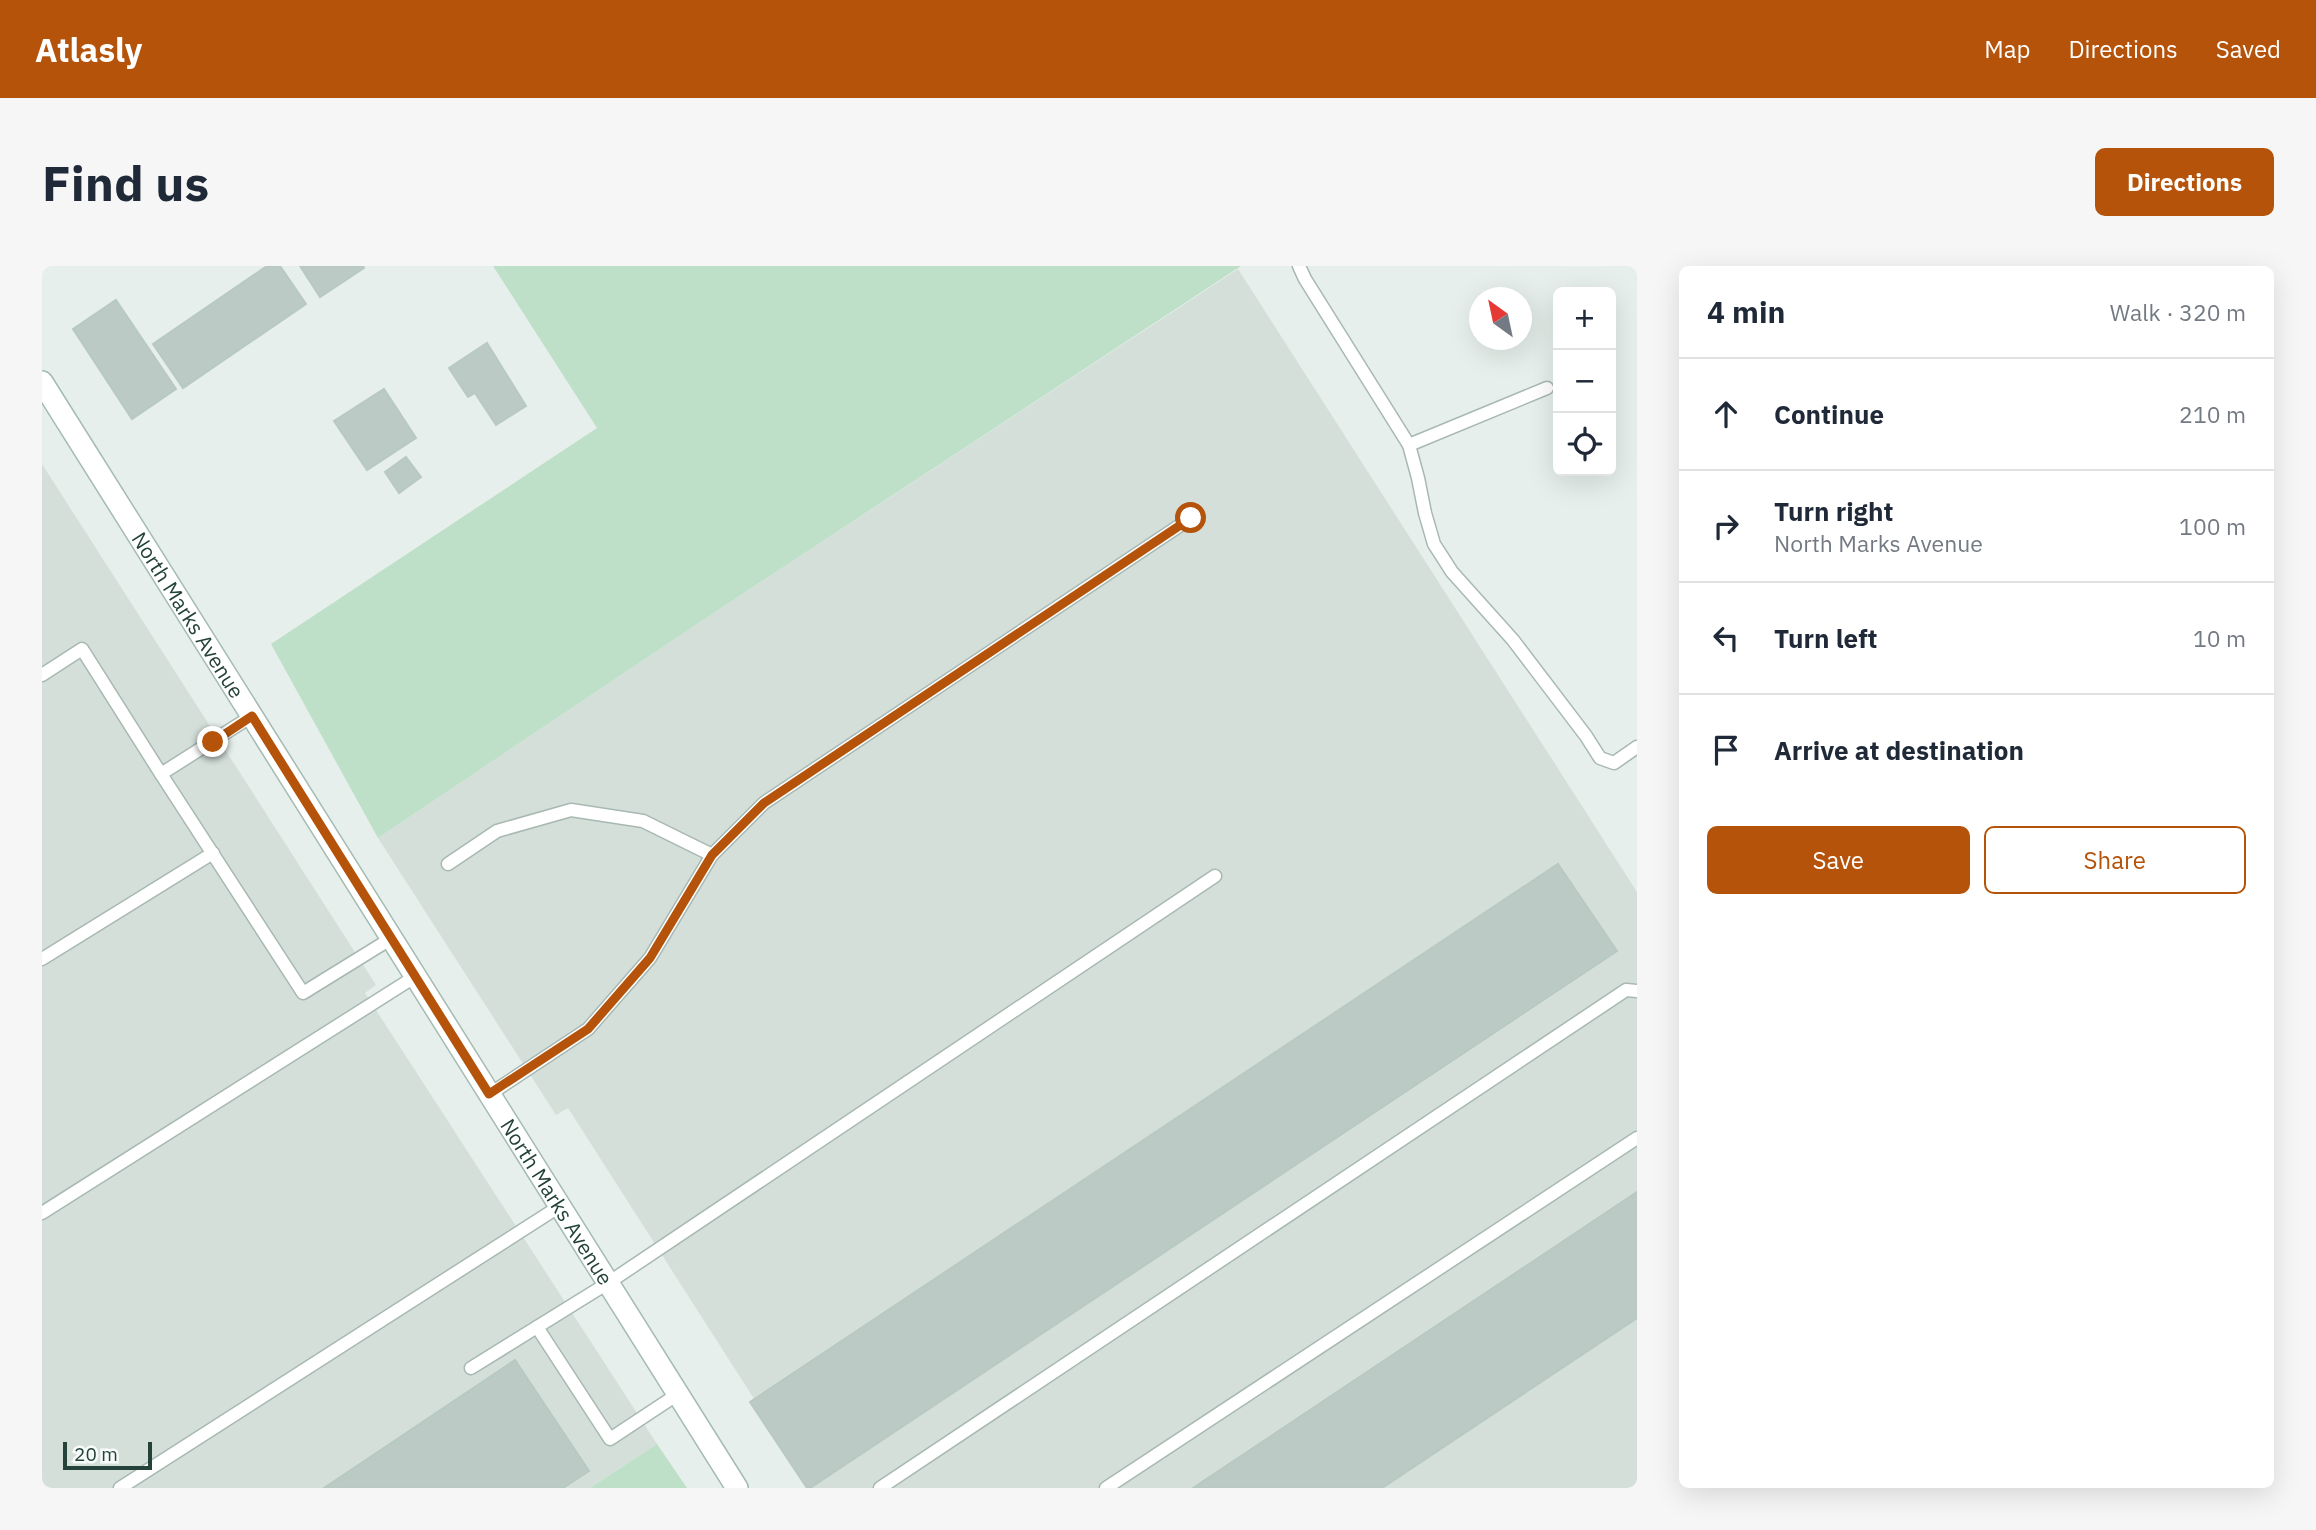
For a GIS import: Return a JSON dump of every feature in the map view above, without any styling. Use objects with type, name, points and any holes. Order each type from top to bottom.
[{"type":"main road","name":"North Marks Avenue","points":[[42,382],[737,1488]]},
{"type":"lane","points":[[1299,266],[1409,445],[1424,513],[1434,544],[1452,572],[1513,640],[1600,758],[1614,763],[1637,747]]},
{"type":"lane","points":[[1409,445],[1547,388]]},
{"type":"lane","points":[[489,1094],[588,1029],[650,958],[712,855],[764,803],[1191,518]]},
{"type":"lane","points":[[42,675],[82,649],[303,993],[392,937]]},
{"type":"lane","points":[[161,774],[252,716]]},
{"type":"lane","points":[[448,864],[497,831],[571,810],[643,821],[712,855]]},
{"type":"lane","points":[[42,959],[213,853]]},
{"type":"lane","points":[[471,1368],[608,1283],[1215,876]]},
{"type":"lane","points":[[42,1213],[416,976]]},
{"type":"lane","points":[[880,1488],[1626,990],[1637,991]]},
{"type":"lane","points":[[1106,1488],[1637,1138]]},
{"type":"lane","points":[[120,1488],[560,1206]]},
{"type":"lane","points":[[537,1327],[610,1439],[678,1394]]},
{"type":"shaded area","points":[[1238,269],[1637,892],[1637,1488],[811,1488],[568,1108],[556,1115],[378,838],[709,616]]},
{"type":"shaded area","points":[[42,464],[376,985],[365,993],[657,1444],[590,1488],[42,1488]]},
{"type":"green space","points":[[493,266],[1241,266],[709,616],[378,838],[271,644],[597,428]]},
{"type":"green space","points":[[657,1444],[687,1488],[590,1488]]},
{"type":"building","points":[[267,266],[280,266],[306,304],[183,388],[153,344]]},
{"type":"building","points":[[300,266],[363,266],[364,268],[320,297]]},
{"type":"building","points":[[116,300],[176,389],[132,419],[73,329]]},
{"type":"building","points":[[487,343],[526,406],[496,425],[475,393],[468,397],[449,368]]},
{"type":"building","points":[[384,389],[416,438],[367,470],[334,421]]},
{"type":"building","points":[[406,457],[421,477],[399,493],[385,472]]},
{"type":"building","points":[[1558,864],[1617,951],[807,1488],[750,1402]]},
{"type":"building","points":[[1637,1192],[1637,1318],[1382,1488],[1193,1488]]},
{"type":"building","points":[[515,1360],[589,1471],[563,1488],[324,1488]]},
{"type":"route","points":[[213,742],[252,716],[489,1094],[588,1029],[650,958],[712,855],[764,803],[1191,518]]}]
